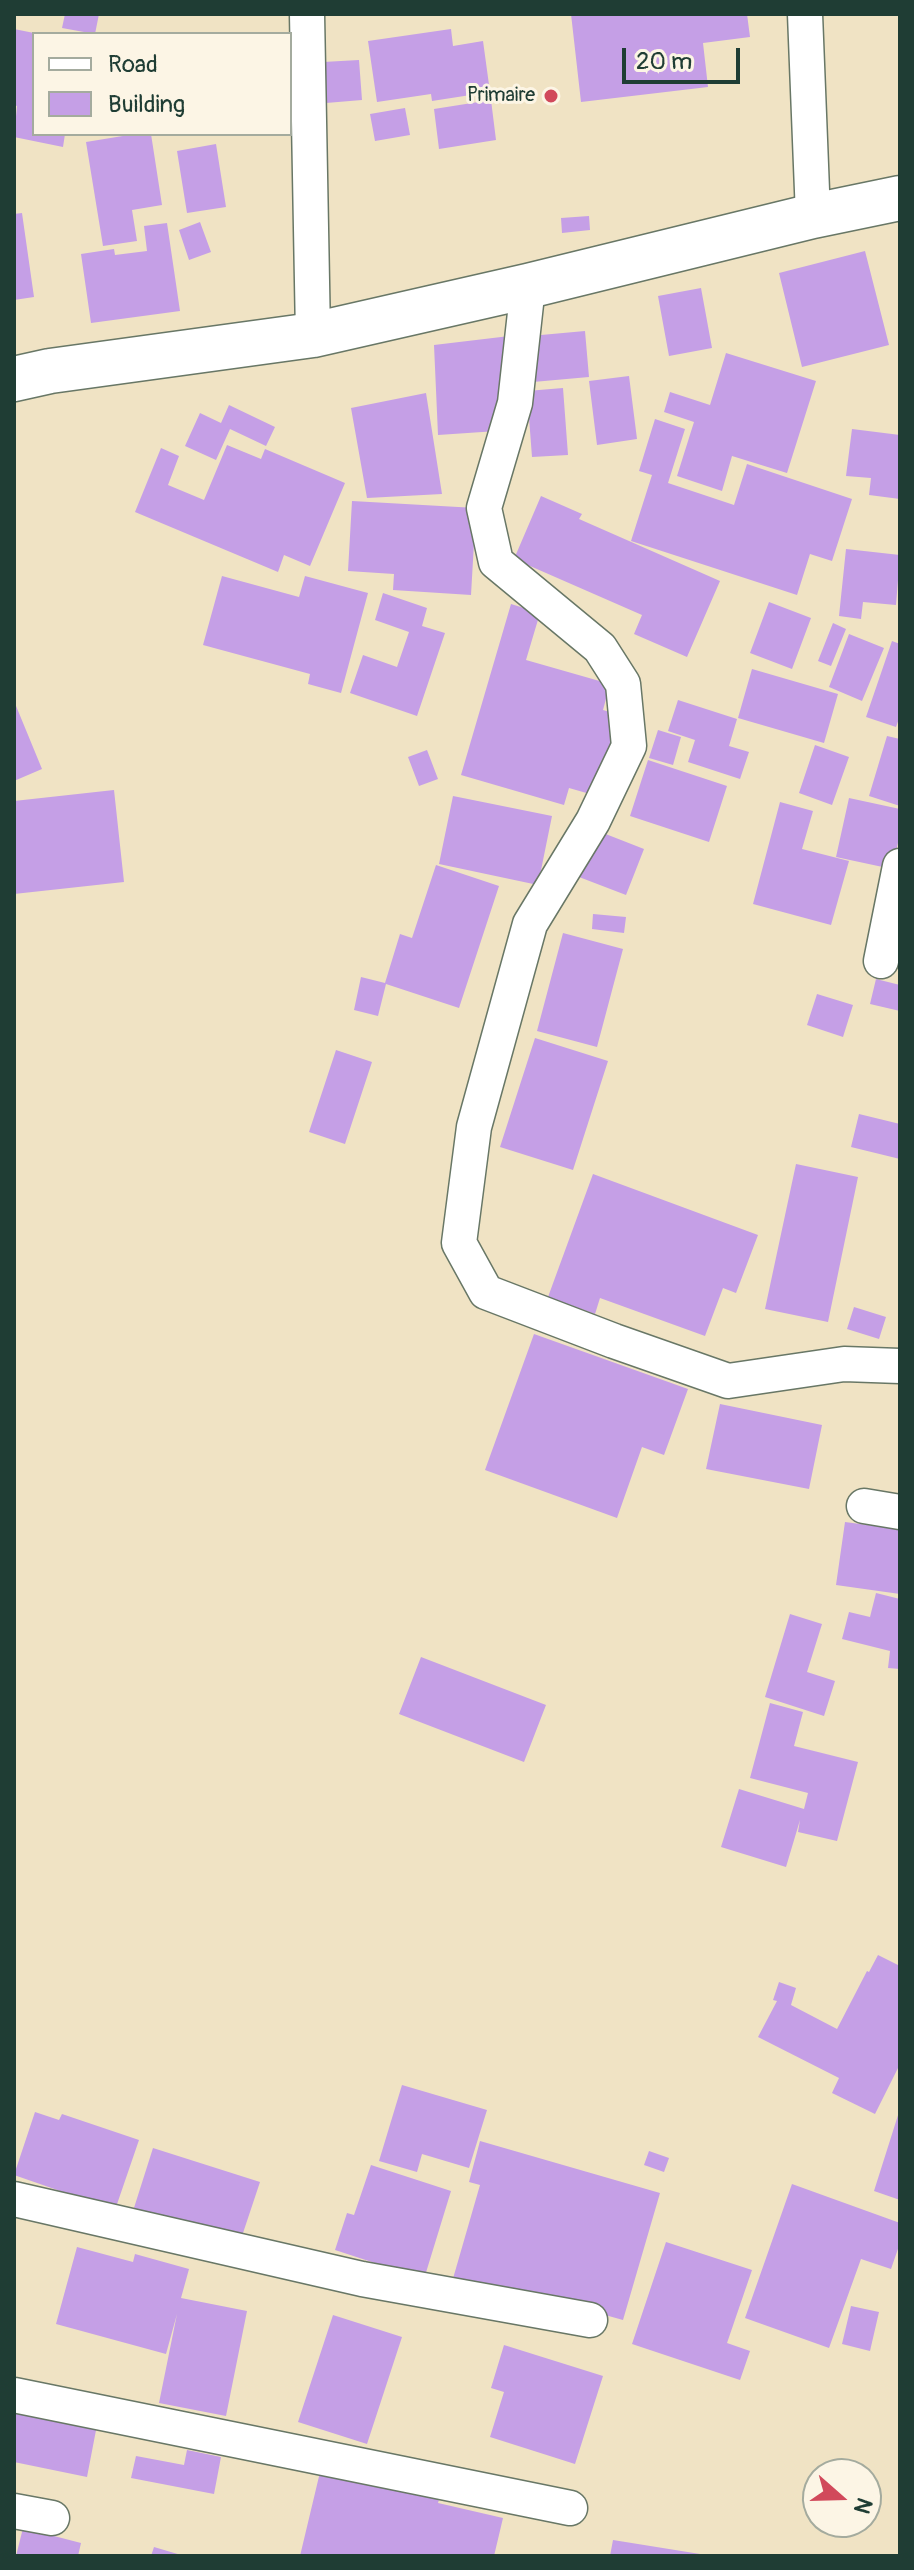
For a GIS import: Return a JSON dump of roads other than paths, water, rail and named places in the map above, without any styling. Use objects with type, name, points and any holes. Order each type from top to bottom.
[{"type":"main road","points":[[14,379],[50,371],[313,335],[900,198]]},
{"type":"street","points":[[307,14],[313,335]]},
{"type":"street","points":[[805,14],[813,216]]},
{"type":"street","points":[[528,286],[515,403],[484,508],[496,562],[600,648],[623,684],[629,746],[593,821],[530,924],[474,1127],[459,1243],[486,1292],[728,1381],[844,1364],[900,1366]]},
{"type":"street","points":[[881,961],[900,866]]},
{"type":"street","points":[[864,1506],[900,1512]]},
{"type":"street","points":[[14,2199],[362,2279],[590,2320]]},
{"type":"street","points":[[14,2395],[570,2508]]},
{"type":"street","points":[[14,2511],[52,2518]]},
{"type":"place","name":"Primaire","points":[[551,96]]}]
